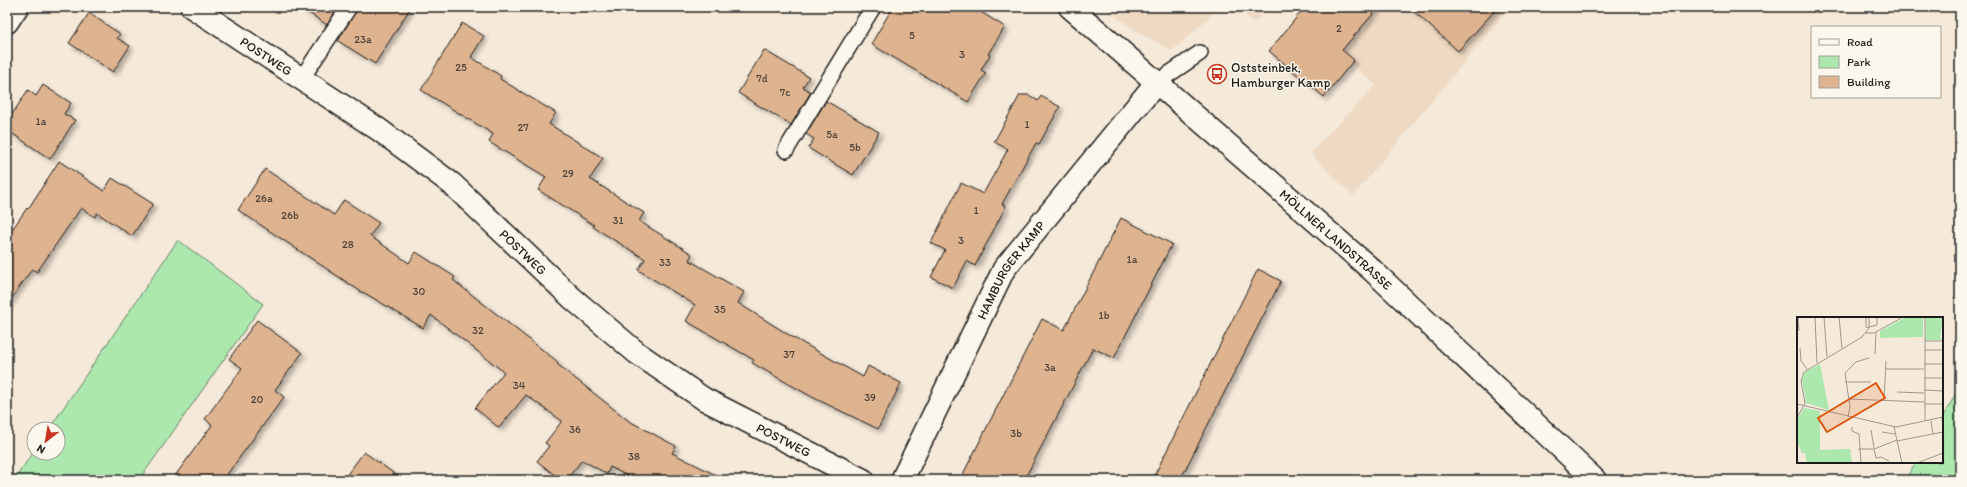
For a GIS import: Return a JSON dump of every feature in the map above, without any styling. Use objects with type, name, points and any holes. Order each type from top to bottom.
[{"type":"street","points":[[7,22],[18,7]]},
{"type":"street","name":"POSTWEG","points":[[192,7],[378,129],[452,184],[572,298],[637,354],[704,399],[863,480]]},
{"type":"street","name":"MÖLLNER LANDSTRASSE","points":[[1070,7],[1372,270],[1594,480]]},
{"type":"street","name":"HAMBURGER KAMP","points":[[902,480],[1004,269],[1156,83]]},
{"type":"lane","points":[[302,78],[349,7]]},
{"type":"lane","points":[[786,150],[873,7]]},
{"type":"lane","points":[[1156,83],[1200,53]]},
{"type":"shaded area","points":[[1103,7],[1220,7],[1172,51],[1135,30]]},
{"type":"shaded area","points":[[1237,7],[1268,7],[1254,23]]},
{"type":"shaded area","points":[[1290,7],[1510,7],[1353,196],[1310,153],[1376,85],[1351,64],[1354,60]]},
{"type":"green space","points":[[178,240],[263,304],[139,480],[14,480],[27,461],[66,461],[66,421],[54,421]]},
{"type":"green space","points":[[1960,387],[1960,480],[1905,480],[1915,463],[1943,463],[1943,416]]},
{"type":"building","points":[[300,7],[338,7],[327,25]]},
{"type":"building","points":[[358,7],[411,7],[375,64],[338,41]]},
{"type":"building","points":[[893,7],[973,7],[1005,27],[988,54],[990,55],[981,70],[986,73],[968,102],[871,44]]},
{"type":"building","points":[[1305,7],[1379,7],[1342,50],[1354,60],[1324,97],[1269,51]]},
{"type":"building","points":[[1409,7],[1498,7],[1458,51]]},
{"type":"building","points":[[89,13],[120,34],[117,38],[130,46],[113,72],[69,43]]},
{"type":"building","points":[[462,23],[484,36],[471,57],[501,76],[500,79],[556,113],[549,124],[603,158],[590,179],[644,213],[639,221],[692,254],[689,260],[744,292],[738,303],[794,338],[863,377],[868,366],[901,383],[878,429],[812,397],[752,363],[754,360],[686,321],[695,305],[638,270],[645,259],[593,227],[594,225],[538,190],[546,177],[489,142],[493,134],[421,90]]},
{"type":"building","points":[[764,50],[809,77],[803,87],[811,92],[791,125],[738,93]]},
{"type":"building","points":[[43,85],[71,103],[64,114],[75,120],[50,159],[7,130],[7,122],[28,90],[36,96]]},
{"type":"building","points":[[1020,95],[1029,95],[1038,101],[1041,96],[1060,107],[1039,144],[1036,143],[1002,204],[1006,206],[975,266],[967,261],[953,288],[931,277],[945,250],[931,243],[961,183],[983,194],[1008,149],[994,142]]},
{"type":"building","points":[[826,101],[879,132],[853,175],[808,148],[814,139],[806,134]]},
{"type":"building","points":[[59,161],[104,191],[112,178],[153,204],[132,236],[97,213],[95,217],[81,208],[37,272],[32,269],[7,305],[7,237],[27,208],[28,209]]},
{"type":"building","points":[[265,169],[334,215],[344,200],[379,223],[370,236],[409,263],[416,252],[455,277],[453,280],[558,362],[557,364],[629,421],[676,446],[672,453],[726,480],[635,480],[610,467],[607,474],[582,460],[566,480],[561,480],[537,461],[549,446],[545,443],[562,421],[526,395],[499,428],[475,408],[504,372],[431,315],[423,328],[363,293],[238,210]]},
{"type":"building","points":[[1121,218],[1172,244],[1114,358],[1093,348],[1024,480],[960,480],[1042,319],[1064,330]]},
{"type":"building","points":[[1258,269],[1281,281],[1180,480],[1152,480]]},
{"type":"building","points":[[257,320],[302,353],[275,390],[284,397],[223,480],[172,480],[212,425],[205,419],[242,368],[229,359]]},
{"type":"building","points":[[364,452],[403,480],[343,480]]},
{"type":"place","name":"Oststeinbek, Hamburger Kamp","points":[[1217,74]]}]
